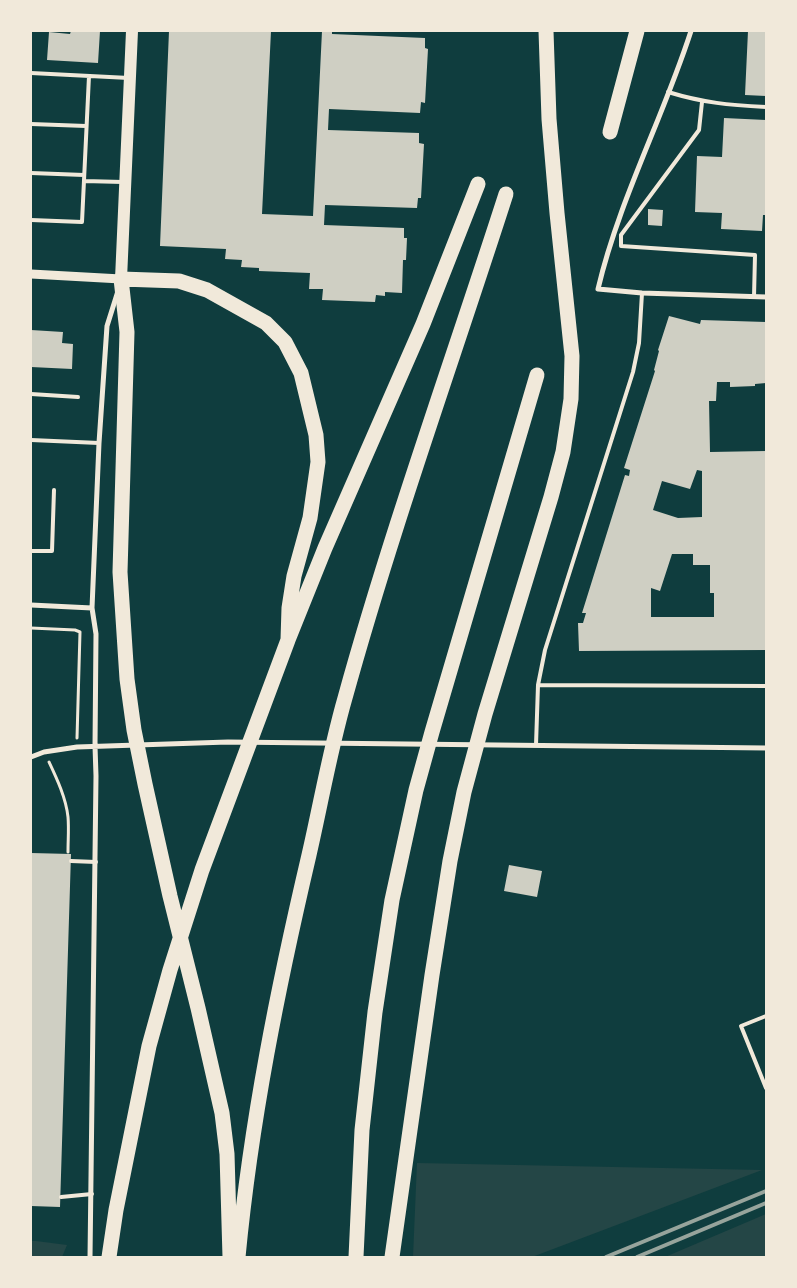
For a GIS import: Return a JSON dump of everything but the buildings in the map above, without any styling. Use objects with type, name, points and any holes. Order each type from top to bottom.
[{"type":"highway","points":[[392,1257],[432,975],[450,861],[464,792],[485,714],[552,497],[563,452],[571,399],[572,356],[549,119],[546,31]]},
{"type":"highway","points":[[610,132],[637,31]]},
{"type":"highway","points":[[110,1257],[116,1210],[149,1046],[170,970],[202,870],[288,640],[336,522],[423,324],[478,184]]},
{"type":"highway","points":[[238,1257],[256,1119],[273,1022],[292,926],[343,703],[395,528],[506,194]]},
{"type":"highway","points":[[230,1257],[227,1154],[222,1113],[145,784],[134,730],[127,680],[120,572],[127,332],[122,278],[178,281],[207,290],[266,323],[285,342],[301,373],[316,435],[318,462],[310,518],[294,576],[289,608],[288,640]]},
{"type":"highway","points":[[356,1257],[362,1130],[374,1012],[392,900],[416,790],[537,375]]},
{"type":"main road","points":[[122,278],[132,31]]},
{"type":"street","points":[[691,31],[632,182],[606,256],[598,289],[642,293],[766,297]]},
{"type":"street","points":[[31,274],[122,278],[107,326],[99,443],[92,608],[96,634],[96,862],[90,1257]]},
{"type":"street","points":[[31,605],[92,608]]},
{"type":"street","points":[[31,757],[44,752],[77,747],[228,742],[766,748]]},
{"type":"lane","points":[[31,73],[130,78]]},
{"type":"lane","points":[[31,220],[82,222],[89,76]]},
{"type":"lane","points":[[668,92],[702,102],[766,107]]},
{"type":"lane","points":[[702,102],[699,130],[622,235],[621,246],[756,255],[754,297]]},
{"type":"lane","points":[[31,124],[86,126]]},
{"type":"lane","points":[[31,173],[84,175]]},
{"type":"lane","points":[[84,181],[126,182]]},
{"type":"lane","points":[[536,745],[538,685],[545,650],[633,372],[640,334],[642,293]]},
{"type":"lane","points":[[31,394],[78,397]]},
{"type":"lane","points":[[31,440],[99,443]]},
{"type":"lane","points":[[31,551],[52,551],[54,490]]},
{"type":"lane","points":[[538,685],[766,686]]},
{"type":"lane","points":[[71,861],[96,862]]},
{"type":"lane","points":[[766,1016],[741,1026],[764,1076],[766,1088]]},
{"type":"lane","points":[[61,1198],[92,1194]]},
{"type":"path","points":[[31,628],[75,630],[80,632],[77,747]]},
{"type":"path","points":[[44,752],[56,776],[66,806],[68,854]]},
{"type":"shaded area","points":[[417,1163],[762,1170],[532,1257],[413,1257]]},
{"type":"shaded area","points":[[766,1214],[766,1257],[665,1257]]},
{"type":"shaded area","points":[[31,1241],[67,1245],[62,1257],[31,1257]]},
{"type":"railway","points":[[606,1257],[766,1191]]},
{"type":"railway","points":[[637,1257],[766,1203]]}]
